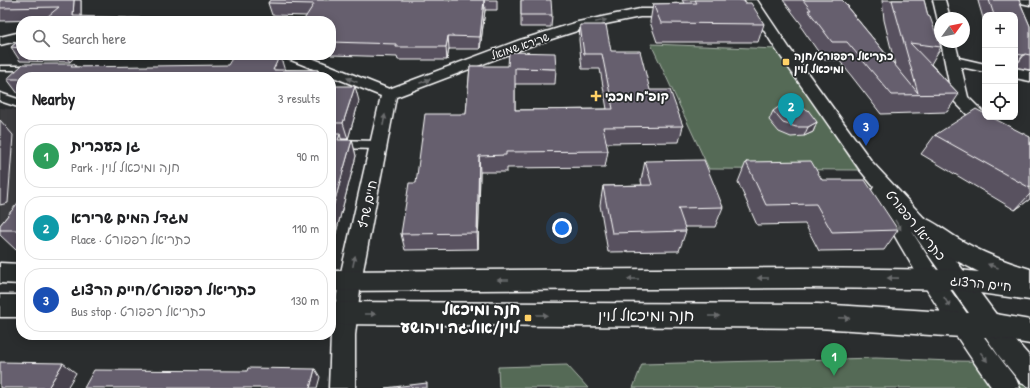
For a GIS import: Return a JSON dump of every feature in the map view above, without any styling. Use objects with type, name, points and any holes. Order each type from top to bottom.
[{"type":"main road","points":[[918,225],[936,238],[979,261],[1030,279]]},
{"type":"main road","points":[[0,273],[16,274]]},
{"type":"main road","points":[[340,281],[794,278],[932,279]]},
{"type":"main road","name":"חיים הרצוג","points":[[932,279],[958,280],[1030,289]]},
{"type":"main road","points":[[0,306],[16,306]]},
{"type":"main road","name":"חנה ומיכאל לוין","points":[[338,313],[818,316],[962,325]]},
{"type":"main road","points":[[962,325],[990,325],[1030,332]]},
{"type":"street","name":"כתריאל רפפורט","points":[[751,0],[760,16],[866,166],[918,225],[1007,348],[1030,375]]},
{"type":"street","points":[[939,0],[942,12]]},
{"type":"street","points":[[1025,0],[1030,1]]},
{"type":"street","name":"שרירא שמואל","points":[[389,94],[525,43],[583,25],[640,13],[693,13]]},
{"type":"street","points":[[742,14],[760,16]]},
{"type":"street","points":[[0,41],[16,37]]},
{"type":"street","points":[[949,48],[960,98],[969,109],[992,130],[1030,151]]},
{"type":"street","points":[[304,60],[334,72]]},
{"type":"street","points":[[952,61],[982,67]]},
{"type":"street","points":[[336,73],[389,94]]},
{"type":"street","points":[[1018,74],[1030,76]]},
{"type":"street","name":"חיים שרף","points":[[342,388],[338,313],[340,281],[379,145],[389,94]]},
{"type":"street","points":[[0,97],[16,102]]},
{"type":"street","points":[[336,144],[379,145]]},
{"type":"street","name":"כתריאל רפפורט","points":[[866,166],[895,221],[962,325],[1007,388]]},
{"type":"lane","points":[[0,68],[39,69]]},
{"type":"shaded area","points":[[0,108],[16,110],[16,205],[0,223]]},
{"type":"green space","points":[[651,44],[777,49],[858,170],[709,169]]},
{"type":"green space","points":[[876,358],[1030,362],[1030,388],[633,388],[642,364]]},
{"type":"green space","points":[[567,365],[588,388],[499,388],[498,367]]},
{"type":"building","points":[[0,0],[74,0],[73,16],[48,16],[59,7],[0,8]]},
{"type":"building","points":[[270,0],[484,0],[480,37],[448,36],[446,47],[396,47],[396,44],[336,42],[336,16],[306,16],[314,4],[268,3]]},
{"type":"building","points":[[521,0],[551,0],[552,15],[521,15]]},
{"type":"building","points":[[695,0],[739,0],[744,1],[745,3],[751,3],[764,24],[661,23],[653,4],[697,3]]},
{"type":"building","points":[[803,0],[842,0],[918,93],[892,0],[924,0],[928,16],[930,17],[934,28],[934,46],[910,43],[959,94],[892,95],[847,42],[832,42],[808,10],[811,10]]},
{"type":"building","points":[[989,0],[1019,0],[1030,26],[1030,55],[1018,54],[1018,12],[993,12]]},
{"type":"building","points":[[580,25],[606,25],[611,51],[640,51],[650,90],[670,90],[683,126],[603,127],[608,151],[506,152],[506,155],[479,156],[477,233],[401,234],[409,183],[416,183],[425,114],[466,114],[470,66],[508,66],[509,52],[555,53],[556,69],[515,68],[515,110],[613,109],[602,54],[584,54]]},
{"type":"building","points":[[16,43],[16,48],[11,47]]},
{"type":"building","points":[[231,60],[278,60],[273,70],[318,70],[317,72],[16,72],[16,79],[7,79],[23,64],[74,64],[71,67],[228,65]]},
{"type":"building","points":[[336,86],[355,86],[343,123],[336,123]]},
{"type":"building","points":[[790,105],[808,110],[817,122],[808,127],[796,127],[783,123],[773,111],[780,106]]},
{"type":"building","points":[[976,109],[982,112],[982,120],[997,120],[1030,137],[1030,188],[935,135]]},
{"type":"building","points":[[336,134],[340,134],[338,140],[352,140],[336,196]]},
{"type":"building","points":[[704,160],[723,207],[678,208],[686,231],[612,233],[603,186],[652,185],[645,161]]},
{"type":"building","points":[[811,161],[822,180],[865,180],[898,230],[832,232],[816,204],[766,205],[746,162]]},
{"type":"building","points":[[16,205],[16,230],[0,230],[0,225]]},
{"type":"building","points":[[0,362],[63,363],[48,388],[0,388]]},
{"type":"building","points":[[248,368],[315,369],[310,388],[84,388],[94,370],[247,371]]},
{"type":"building","points":[[427,383],[427,388],[385,388]]},
{"type":"place","name":"כתריאל רפפורט/חנה ומיכאל לוין","points":[[786,62]]},
{"type":"place","name":"קופ\"ח מכבי","points":[[596,96]]},
{"type":"place","name":"מגדל המים שרירא","points":[[791,126]]},
{"type":"place","name":"כתריאל רפפורט/חיים הרצוג","points":[[866,146]]},
{"type":"place","name":"חנה ומיכאל לוין/אולגה ויהושע","points":[[528,318]]},
{"type":"place","name":"גן בעברית","points":[[834,376]]}]
